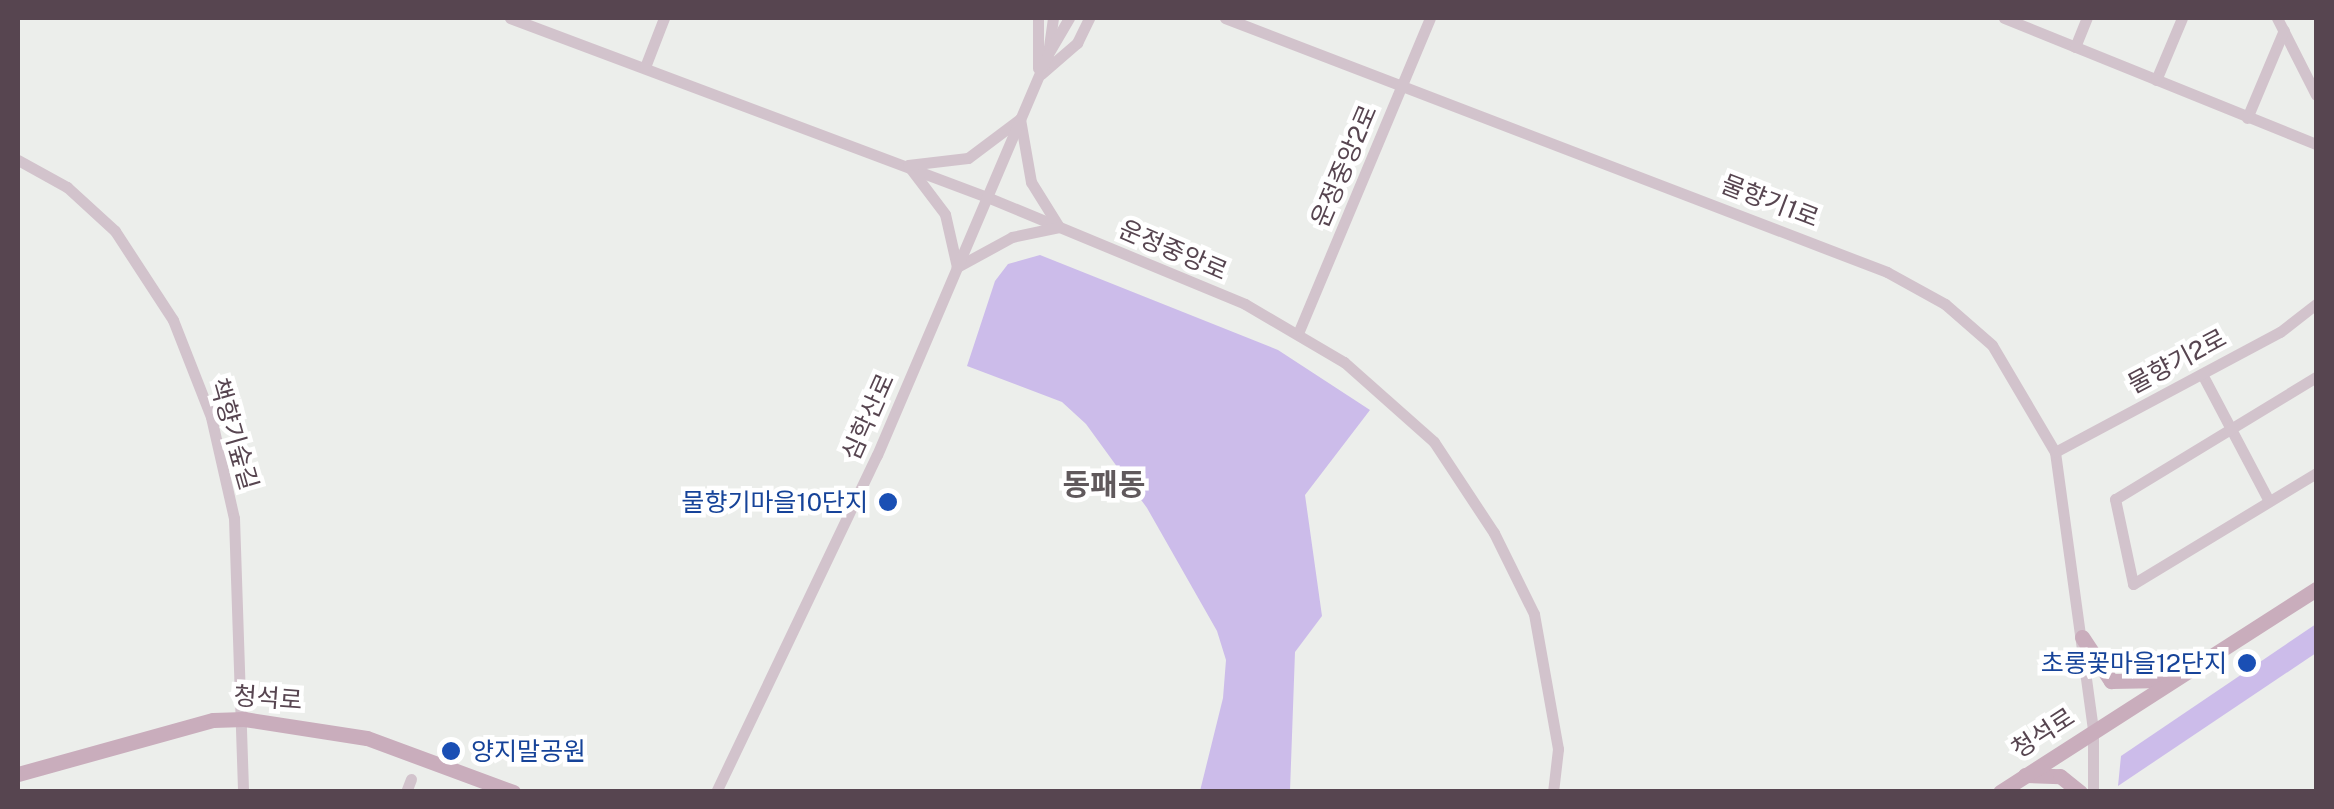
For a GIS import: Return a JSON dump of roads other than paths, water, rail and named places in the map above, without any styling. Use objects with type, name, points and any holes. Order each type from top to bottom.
[{"type":"main road","name":"청석로","points":[[2000,792],[2316,589]]},
{"type":"main road","points":[[2082,637],[2111,680],[2169,680]]},
{"type":"main road","name":"청석로","points":[[18,774],[213,720],[244,719],[366,738],[512,792]]},
{"type":"main road","points":[[2025,775],[2060,776],[2080,792]]},
{"type":"street","name":"운정중앙로","points":[[510,18],[908,165],[1060,227],[1298,331],[1384,392],[1434,442],[1494,533],[1534,614],[1558,750],[1553,792]]},
{"type":"street","points":[[645,68],[664,18]]},
{"type":"street","points":[[1038,18],[1038,77]]},
{"type":"street","points":[[1048,54],[1053,18]]},
{"type":"street","points":[[1048,54],[1069,18]]},
{"type":"street","points":[[1038,77],[1077,43],[1089,18]]},
{"type":"street","name":"물향기1로","points":[[1224,18],[1401,90],[1744,213],[1888,272],[1946,304],[1992,345],[2056,452],[2093,730],[2093,792]]},
{"type":"street","name":"운정중앙2로","points":[[1298,331],[1430,18]]},
{"type":"street","points":[[2004,18],[2316,144]]},
{"type":"street","points":[[2075,46],[2087,18]]},
{"type":"street","points":[[2156,80],[2182,18]]},
{"type":"street","points":[[2277,18],[2316,96]]},
{"type":"street","points":[[2247,118],[2284,30]]},
{"type":"street","name":"심학산로","points":[[716,792],[877,454],[1048,54]]},
{"type":"street","points":[[1020,119],[1031,182],[1060,227],[1012,237],[957,267],[944,214],[908,165],[968,158],[1020,119]]},
{"type":"street","name":"책향기숲길","points":[[18,160],[67,187],[115,231],[173,320],[211,416],[234,518],[244,719],[242,792]]},
{"type":"street","name":"물향기2로","points":[[2056,452],[2202,374],[2316,304]]},
{"type":"street","points":[[2202,374],[2268,499]]},
{"type":"street","points":[[2316,378],[2228,426],[2115,499],[2133,584],[2268,499],[2316,474]]},
{"type":"place","name":"물향기마을10단지","points":[[888,502]]},
{"type":"place","name":"초롱꽃마을12단지","points":[[2247,663]]},
{"type":"place","name":"양지말공원","points":[[451,751]]},
{"type":"district","name":"동패동","points":[[1104,484]]}]
